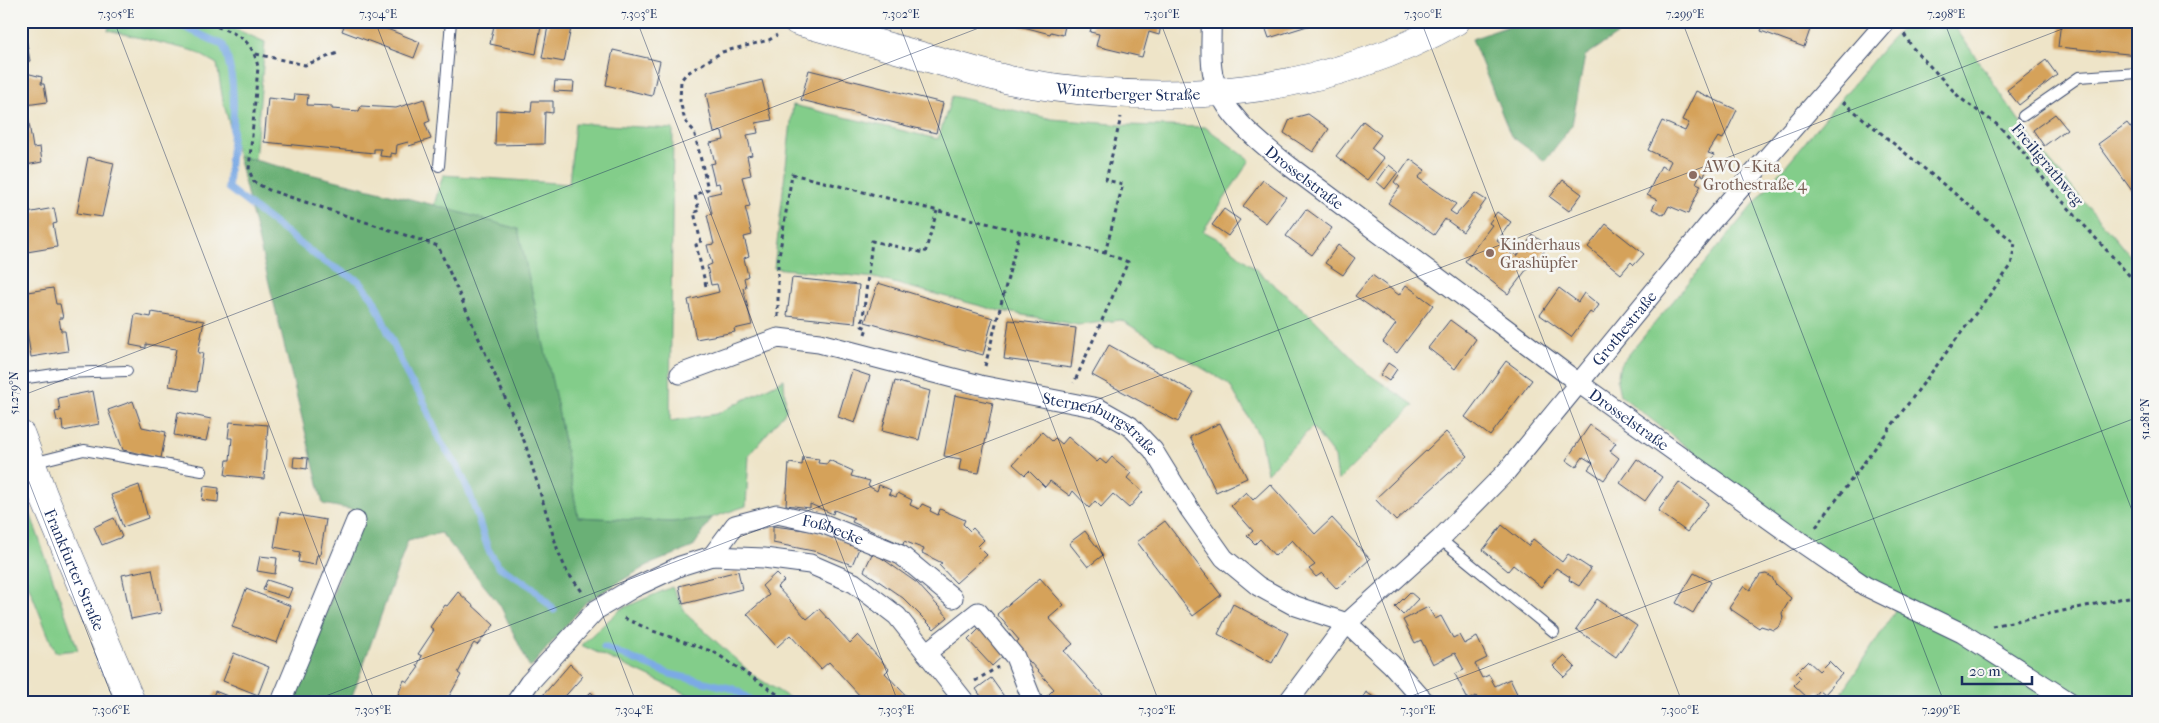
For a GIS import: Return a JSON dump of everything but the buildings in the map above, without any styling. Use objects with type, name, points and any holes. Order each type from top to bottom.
[{"type":"main road","name":"Winterberger Straße","points":[[790,26],[1018,82],[1125,95],[1219,93],[1281,84],[1355,67],[1420,40],[1456,21]]},
{"type":"main road","name":"Frankfurter Straße","points":[[21,435],[131,702]]},
{"type":"street","name":"Drosselstraße","points":[[1212,21],[1212,74],[1219,93],[1228,109],[1254,139],[1580,384],[1805,545],[1865,586],[1962,633],[2070,702]]},
{"type":"street","name":"Grothestraße","points":[[1288,702],[1347,623],[1440,538],[1506,472],[1710,223],[1829,90],[1894,24]]},
{"type":"street","name":"Sternenburgstraße","points":[[680,374],[778,338],[819,343],[980,385],[1098,408],[1130,426],[1154,450],[1190,510],[1224,558],[1258,586],[1293,605],[1347,623],[1391,664],[1425,702]]},
{"type":"street","name":"Foßbecke","points":[[712,556],[735,525],[777,514],[824,524],[901,555],[953,598]]},
{"type":"street","points":[[281,702],[356,521]]},
{"type":"street","points":[[516,702],[529,683],[602,607],[680,566],[712,556],[764,558],[810,564],[854,583],[897,616],[962,698]]},
{"type":"street","points":[[926,653],[978,612],[1016,657],[1033,702]]},
{"type":"lane","points":[[439,166],[451,21]]},
{"type":"lane","points":[[2023,116],[2079,77],[2138,73]]},
{"type":"lane","points":[[21,379],[61,372],[128,371]]},
{"type":"lane","points":[[32,463],[84,450],[202,471]]},
{"type":"lane","points":[[1440,538],[1554,632]]},
{"type":"path","points":[[202,21],[244,39],[251,45],[256,54],[258,67],[249,170],[254,182],[268,190],[438,246],[525,443],[558,551],[567,572],[602,607],[627,620],[728,659],[789,702]]},
{"type":"path","name":"Freiligrathweg","points":[[1894,24],[1912,47],[1960,98],[1999,126],[2019,147],[2055,193],[2138,285]]},
{"type":"path","points":[[706,286],[696,245],[701,243],[694,212],[699,210],[695,195],[708,189],[694,131],[684,121],[680,101],[681,80],[686,74],[722,52],[770,40],[790,26]]},
{"type":"path","points":[[256,54],[305,65],[338,53]]},
{"type":"path","points":[[1805,545],[2011,266],[2014,243],[1829,90]]},
{"type":"path","points":[[1105,253],[1123,184],[1106,180],[1120,128],[1125,95]]},
{"type":"path","points":[[778,338],[778,263],[792,174],[1105,253],[1128,262],[1067,402]]},
{"type":"path","points":[[867,328],[862,326],[872,241],[925,254],[937,210]]},
{"type":"path","points":[[980,385],[1020,231]]},
{"type":"path","points":[[1962,633],[2138,595]]},
{"type":"path","points":[[962,698],[1016,657]]},
{"type":"green space","points":[[112,21],[217,21],[265,42],[255,160],[238,156],[223,101],[217,64],[194,51],[108,30]]},
{"type":"green space","points":[[1523,21],[1638,21],[1585,56],[1572,125],[1545,161],[1511,136],[1472,39]]},
{"type":"green space","points":[[1909,21],[1951,21],[2038,148],[2138,265],[2138,702],[1836,702],[1896,610],[1620,395],[1617,381],[1620,365],[1885,46]]},
{"type":"green space","points":[[952,96],[1052,119],[1125,125],[1205,127],[1250,160],[1203,231],[1222,241],[1312,317],[1367,373],[1414,405],[1338,481],[1335,457],[1312,427],[1267,473],[1260,437],[1229,384],[1121,320],[1078,325],[996,310],[875,278],[774,268],[793,105],[938,139]]},
{"type":"green space","points":[[575,123],[673,129],[670,421],[717,414],[784,379],[786,411],[749,455],[746,506],[711,518],[671,522],[578,517],[556,399],[434,205],[443,175],[569,184]]},
{"type":"green space","points":[[238,156],[434,205],[518,229],[556,399],[578,517],[671,522],[712,518],[693,547],[648,565],[586,602],[530,668],[500,605],[441,533],[408,540],[350,702],[292,702],[364,512],[323,504]]},
{"type":"green space","points":[[21,487],[78,650],[55,652],[21,567]]},
{"type":"green space","points":[[672,587],[687,615],[753,675],[796,702],[696,702],[693,697],[581,645],[621,609]]},
{"type":"waterway","points":[[171,21],[223,45],[229,61],[232,79],[233,115],[228,188],[323,261],[359,281],[373,298],[409,379],[422,397],[440,441],[458,467],[470,494],[488,549],[498,566],[532,587],[554,610]]},
{"type":"waterway","points":[[604,647],[670,674],[734,689],[753,702]]},
{"type":"place","name":"AWO - Kita Grothestraße 4","points":[[1693,175]]},
{"type":"place","name":"Kinderhaus Grashüpfer","points":[[1490,253]]}]
